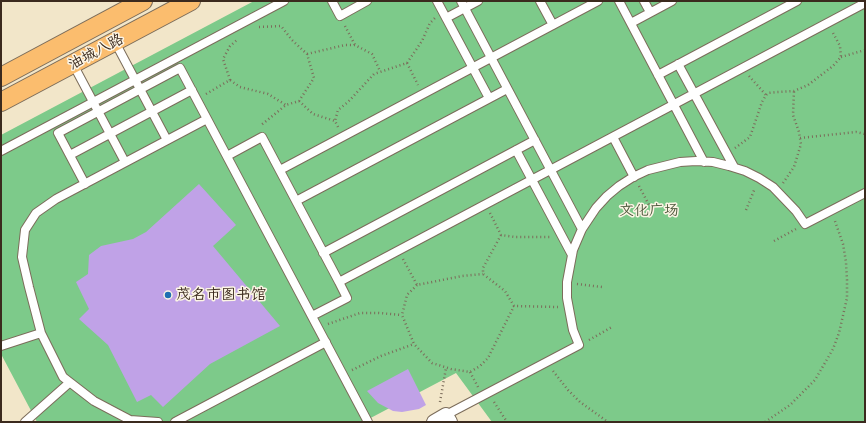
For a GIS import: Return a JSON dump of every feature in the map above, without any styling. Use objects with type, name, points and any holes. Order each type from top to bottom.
[{"type":"main road","name":"油城八路","points":[[1,77],[143,1]]},
{"type":"main road","name":"油城八路","points":[[1,102],[191,1]]},
{"type":"street","points":[[1,152],[284,1]]},
{"type":"street","points":[[332,1],[340,16],[368,1]]},
{"type":"street","points":[[437,1],[489,98]]},
{"type":"street","points":[[445,16],[463,5],[478,1]]},
{"type":"street","points":[[540,1],[553,25]]},
{"type":"street","points":[[280,170],[598,1]]},
{"type":"street","points":[[619,1],[704,162]]},
{"type":"street","points":[[644,1],[650,12]]},
{"type":"street","points":[[631,23],[672,1]]},
{"type":"street","points":[[658,75],[797,1]]},
{"type":"street","points":[[339,282],[865,3]]},
{"type":"street","points":[[463,5],[582,229]]},
{"type":"street","points":[[115,42],[167,140]]},
{"type":"street","points":[[73,64],[126,162]]},
{"type":"street","points":[[678,64],[734,167]]},
{"type":"street","points":[[85,184],[58,133],[180,68],[368,422]]},
{"type":"street","points":[[296,201],[507,88]]},
{"type":"street","points":[[70,155],[192,90]]},
{"type":"street","points":[[158,422],[130,420],[94,401],[62,377],[41,333],[22,257],[25,230],[36,213],[56,199],[207,119]]},
{"type":"street","points":[[227,156],[262,137],[280,170],[347,298],[312,316]]},
{"type":"street","points":[[613,137],[634,177]]},
{"type":"street","points":[[323,253],[535,140]]},
{"type":"street","points":[[516,150],[572,255]]},
{"type":"street","points":[[444,420],[485,395],[579,345],[573,330],[568,308],[567,282],[572,255],[582,229],[596,208],[619,186],[634,177],[648,170],[680,162],[713,162],[734,167],[759,178],[778,192],[796,211],[805,224],[865,193]]},
{"type":"street","points":[[1,346],[41,333]]},
{"type":"street","points":[[175,422],[326,342]]},
{"type":"street","points":[[25,422],[69,383]]},
{"type":"path","points":[[340,16],[355,45]]},
{"type":"path","points":[[342,137],[335,121],[338,110],[348,102],[374,74],[407,63],[422,41],[430,23],[435,18],[445,16]]},
{"type":"path","points":[[828,23],[840,46],[841,57]]},
{"type":"path","points":[[256,27],[281,26],[292,40],[307,54],[314,78],[299,101],[286,105],[258,129],[262,137]]},
{"type":"path","points":[[239,37],[230,46],[223,59],[230,80],[240,87],[268,94],[286,105]]},
{"type":"path","points":[[307,54],[355,45],[372,54],[380,72]]},
{"type":"path","points":[[726,152],[739,146],[750,137],[762,102],[768,93],[794,91],[808,85],[833,66],[841,57],[865,50]]},
{"type":"path","points":[[407,63],[423,94]]},
{"type":"path","points":[[744,67],[750,77],[766,95]]},
{"type":"path","points":[[197,99],[230,80]]},
{"type":"path","points":[[778,192],[794,167],[801,144],[793,115],[794,91]]},
{"type":"path","points":[[299,101],[313,114],[335,121]]},
{"type":"path","points":[[800,138],[856,132],[865,134]]},
{"type":"path","points":[[634,177],[649,206]]},
{"type":"path","points":[[746,210],[759,178]]},
{"type":"path","points":[[486,204],[502,235]]},
{"type":"path","points":[[765,422],[790,405],[814,380],[833,349],[839,332],[847,298],[846,268],[843,244],[838,227],[830,211]]},
{"type":"path","points":[[774,241],[805,224]]},
{"type":"path","points":[[502,235],[515,237],[562,237]]},
{"type":"path","points":[[483,274],[483,268],[502,235]]},
{"type":"path","points":[[399,251],[417,285]]},
{"type":"path","points":[[483,274],[505,291],[514,306],[488,358],[480,366],[470,372],[432,364],[414,344],[402,315],[407,295],[417,285],[462,276],[483,274]]},
{"type":"path","points":[[567,282],[602,287]]},
{"type":"path","points":[[514,306],[568,308]]},
{"type":"path","points":[[318,328],[360,313],[402,315]]},
{"type":"path","points":[[579,345],[612,327]]},
{"type":"path","points":[[343,375],[381,356],[414,344]]},
{"type":"path","points":[[547,362],[560,381],[580,402],[608,422]]},
{"type":"path","points":[[444,420],[440,402],[446,368]]},
{"type":"path","points":[[470,372],[485,395],[507,422]]},
{"type":"green space","name":"文化广场","points":[[254,1],[865,1],[865,422],[492,422],[456,373],[363,422],[37,422],[1,354],[1,135]]},
{"type":"building","name":"茂名市图书馆","points":[[199,184],[236,225],[213,246],[280,326],[210,364],[163,407],[151,395],[137,402],[108,345],[79,319],[89,309],[76,282],[88,274],[89,255],[101,246],[133,239],[146,232]]},
{"type":"building","points":[[408,369],[426,405],[419,409],[402,412],[393,411],[378,403],[367,391]]},
{"type":"place","name":"茂名市图书馆","points":[[168,295]]}]
